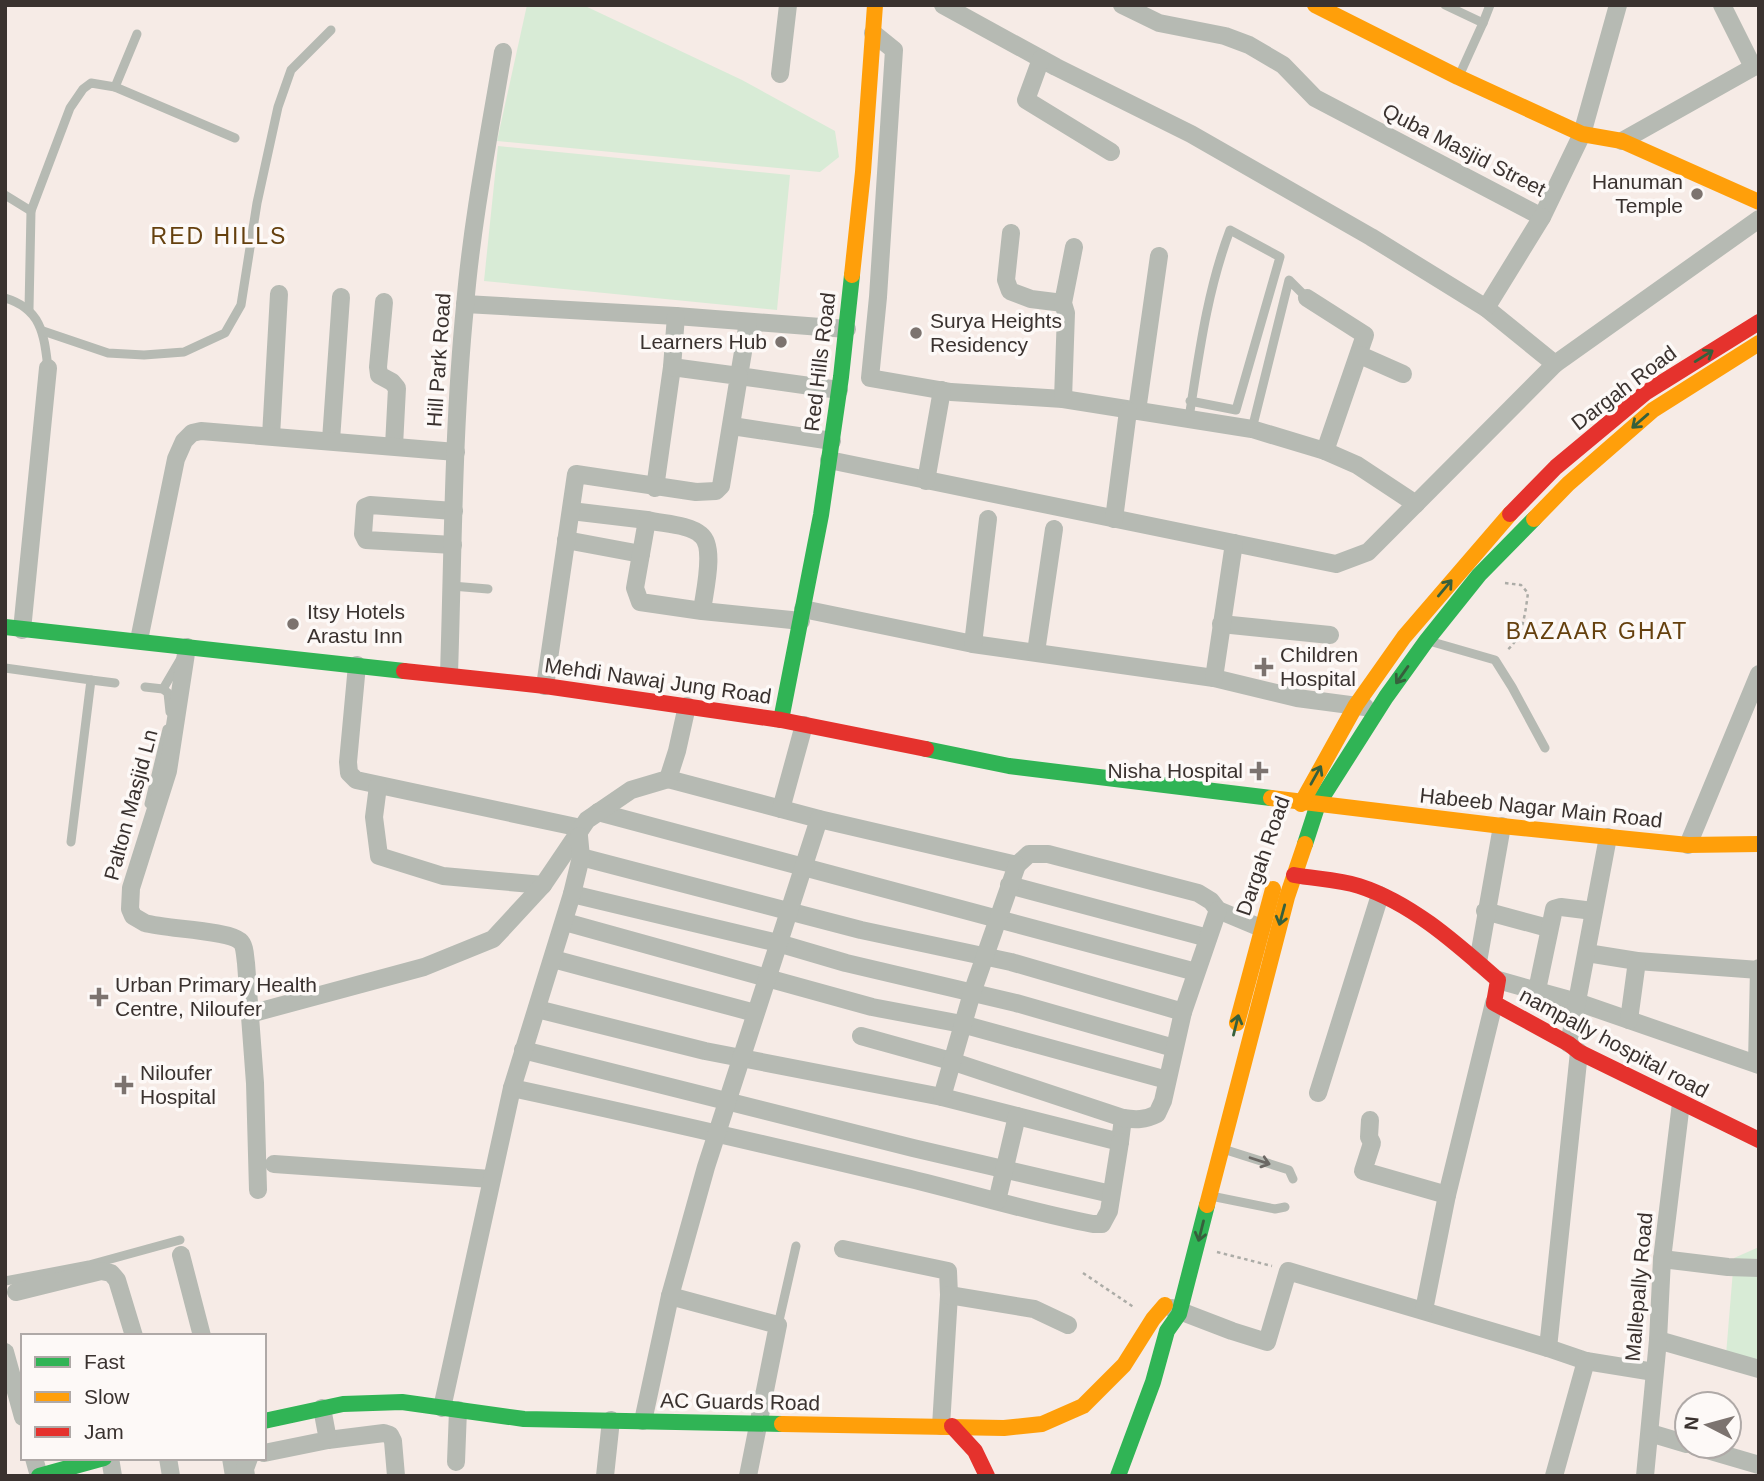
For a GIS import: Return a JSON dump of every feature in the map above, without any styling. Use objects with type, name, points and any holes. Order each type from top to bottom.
[{"type":"main road","name":"Red Hills Road","points":[[781,720],[821,515],[848,329],[863,172],[874,5]]},
{"type":"main road","points":[[1315,5],[1458,77],[1582,134],[1622,141],[1759,202]]},
{"type":"main road","name":"Dargah Road","points":[[1299,808],[1356,705],[1404,637],[1502,522],[1556,467],[1645,393],[1759,322]]},
{"type":"main road","name":"Dargah Road","points":[[1172,1308],[1197,1247],[1294,875],[1318,804],[1427,640],[1479,575],[1568,484],[1653,410],[1759,343]]},
{"type":"main road","name":"Mehdi Nawaj Jung Road","points":[[14,629],[139,640],[545,686],[781,720],[1009,766],[1299,808]]},
{"type":"main road","name":"Habeeb Nagar Main Road","points":[[1299,808],[1318,804],[1688,845],[1759,844]]},
{"type":"main road","name":"Dargah Road","points":[[1234,1034],[1261,928],[1290,838]]},
{"type":"main road","name":"nampally hospital road","points":[[1294,875],[1357,886],[1414,914],[1478,962],[1497,980],[1494,1003],[1574,1048],[1759,1140]]},
{"type":"main road","name":"Dargah Road","points":[[1118,1476],[1153,1382],[1167,1331],[1221,1088]]},
{"type":"main road","name":"AC Guards Road","points":[[266,1421],[343,1404],[402,1402],[524,1419],[1004,1428],[1042,1424],[1083,1406],[1124,1365],[1153,1320],[1172,1308]]},
{"type":"main road","points":[[946,1426],[975,1451],[986,1476]]},
{"type":"main road","points":[[39,1476],[96,1460]]},
{"type":"street","points":[[780,74],[788,5]]},
{"type":"street","points":[[943,5],[1041,59],[1191,134],[1371,237],[1486,308],[1555,364]]},
{"type":"street","name":"Quba Masjid Street","points":[[1122,5],[1159,23],[1225,36],[1249,45],[1283,65],[1315,98],[1542,218],[1582,134],[1619,5]]},
{"type":"street","points":[[1622,141],[1756,66],[1722,5]]},
{"type":"street","points":[[873,33],[894,50],[870,378],[942,390],[1063,399],[1132,411],[1190,410],[1325,451],[1357,464],[1416,504]]},
{"type":"street","name":"Hill Park Road","points":[[449,674],[452,586],[447,545],[448,510],[456,452],[465,304],[503,52]]},
{"type":"street","points":[[1041,59],[1026,100],[1111,152]]},
{"type":"street","points":[[1486,308],[1542,218]]},
{"type":"street","points":[[829,460],[1336,564],[1368,552],[1555,364],[1759,219]]},
{"type":"street","points":[[1011,233],[1006,280],[1010,291],[1031,299],[1063,303]]},
{"type":"street","points":[[1063,399],[1066,313],[1063,303],[1074,247]]},
{"type":"street","points":[[1114,519],[1159,256]]},
{"type":"street","points":[[271,436],[279,294]]},
{"type":"street","points":[[331,440],[341,297]]},
{"type":"street","points":[[1307,298],[1365,335],[1325,451]]},
{"type":"street","points":[[384,302],[378,367],[379,375],[397,388],[394,446]]},
{"type":"street","points":[[465,304],[848,329]]},
{"type":"street","points":[[655,488],[672,367],[676,316]]},
{"type":"street","points":[[545,686],[576,474],[655,488],[708,493],[716,491],[721,485],[748,322]]},
{"type":"street","points":[[1360,355],[1403,374]]},
{"type":"street","points":[[672,367],[839,390]]},
{"type":"street","points":[[14,629],[48,368]]},
{"type":"street","points":[[926,481],[942,390]]},
{"type":"street","points":[[732,426],[832,441]]},
{"type":"street","points":[[139,640],[170,480],[184,441],[192,433],[201,431],[331,440],[456,452]]},
{"type":"street","points":[[447,545],[366,540],[363,534],[365,507],[370,505],[448,510]]},
{"type":"street","points":[[571,511],[647,520],[693,530],[702,535],[707,542],[709,555],[702,611]]},
{"type":"street","points":[[973,644],[988,519]]},
{"type":"street","points":[[647,520],[635,588],[636,598],[640,602],[702,611],[802,615],[973,644],[1214,678],[1297,698],[1379,710]]},
{"type":"street","points":[[1036,652],[1054,529]]},
{"type":"street","points":[[566,540],[641,554]]},
{"type":"street","points":[[1214,678],[1234,543]]},
{"type":"street","points":[[1221,624],[1330,635]]},
{"type":"street","name":"Palton Masjid Ln","points":[[187,647],[168,771],[129,900],[133,916],[145,923],[225,936],[242,944],[250,1014]]},
{"type":"street","points":[[357,665],[348,762],[349,773],[356,780],[580,832]]},
{"type":"street","points":[[1688,845],[1759,674]]},
{"type":"street","points":[[668,779],[687,706]]},
{"type":"street","points":[[780,809],[804,724]]},
{"type":"street","points":[[258,1190],[250,1014],[424,967],[493,939],[543,885],[580,832],[598,813],[631,790],[668,779],[818,819],[1017,865]]},
{"type":"street","points":[[378,786],[374,817],[379,856],[443,876],[543,885]]},
{"type":"street","points":[[598,813],[1196,972]]},
{"type":"street","points":[[643,1421],[670,1296],[726,1100],[818,819]]},
{"type":"street","points":[[1478,962],[1502,826]]},
{"type":"street","points":[[456,1462],[450,1409],[491,1180],[512,1088],[565,922],[581,858],[580,832]]},
{"type":"street","points":[[1548,1348],[1577,1002],[1608,837]]},
{"type":"street","points":[[942,1097],[962,1024],[1009,885],[1017,865],[1029,854],[1048,854],[1198,893],[1211,901],[1218,910],[1261,928]]},
{"type":"street","points":[[581,858],[860,930],[985,956],[1183,1012]]},
{"type":"street","points":[[1009,885],[1208,938]]},
{"type":"street","points":[[572,894],[1016,1003],[1174,1048]]},
{"type":"street","points":[[1318,1093],[1380,895]]},
{"type":"street","points":[[1537,990],[1554,909],[1561,907],[1592,911]]},
{"type":"street","points":[[862,1037],[951,1061],[1123,1118],[1146,1119],[1157,1114],[1183,1012],[1218,910]]},
{"type":"street","points":[[1486,911],[1548,928]]},
{"type":"street","points":[[565,922],[872,1007],[962,1024],[1167,1080]]},
{"type":"street","points":[[1497,980],[1577,1002],[1758,1064],[1759,969],[1637,961],[1587,953]]},
{"type":"street","points":[[554,959],[755,1013]]},
{"type":"street","points":[[1629,1020],[1637,961]]},
{"type":"street","points":[[1424,1310],[1447,1195],[1494,1003]]},
{"type":"street","points":[[537,1009],[740,1059],[942,1097],[1120,1142]]},
{"type":"street","points":[[523,1050],[914,1148],[1005,1167],[1111,1194]]},
{"type":"street","points":[[512,1088],[717,1133],[1039,1213],[1102,1224],[1109,1212],[1123,1118]]},
{"type":"street","name":"Mallepally Road","points":[[1645,1476],[1658,1340],[1662,1259],[1681,1103]]},
{"type":"street","points":[[997,1201],[1017,1116]]},
{"type":"street","points":[[1370,1120],[1368,1137],[1372,1143],[1363,1171],[1447,1195]]},
{"type":"street","points":[[274,1164],[491,1180]]},
{"type":"street","points":[[180,1247],[202,1334]]},
{"type":"street","points":[[843,1249],[948,1271],[946,1426]]},
{"type":"street","points":[[1662,1259],[1759,1268]]},
{"type":"street","points":[[1172,1308],[1267,1342],[1288,1270],[1586,1361],[1654,1372]]},
{"type":"street","points":[[11,1287],[101,1272],[111,1273],[117,1280],[133,1334]]},
{"type":"street","points":[[949,1295],[1034,1309],[1068,1325]]},
{"type":"street","points":[[670,1296],[778,1325],[748,1476]]},
{"type":"street","points":[[1658,1340],[1759,1369]]},
{"type":"street","points":[[5,1352],[21,1410]]},
{"type":"street","points":[[1554,1476],[1586,1361]]},
{"type":"street","points":[[322,1408],[328,1440]]},
{"type":"street","points":[[605,1476],[611,1420]]},
{"type":"street","points":[[266,1452],[384,1433],[390,1435],[393,1441],[396,1476]]},
{"type":"street","points":[[1650,1433],[1673,1440]]},
{"type":"street","points":[[101,1460],[113,1476]]},
{"type":"street","points":[[1742,1460],[1759,1465]]},
{"type":"lane","points":[[1445,5],[1483,23]]},
{"type":"lane","points":[[1458,77],[1490,5]]},
{"type":"lane","points":[[43,331],[108,353],[144,355],[184,352],[225,333],[241,305],[257,203],[278,107],[291,70],[331,30]]},
{"type":"lane","points":[[115,87],[137,34]]},
{"type":"lane","points":[[29,309],[31,211],[70,108],[83,89],[91,83],[115,87],[235,138]]},
{"type":"lane","points":[[5,195],[31,211]]},
{"type":"lane","points":[[1230,230],[1280,257],[1236,410],[1190,410],[1207,308],[1218,263],[1230,230]]},
{"type":"lane","points":[[1252,429],[1289,280],[1307,298]]},
{"type":"lane","points":[[5,298],[29,309],[43,331],[48,368]]},
{"type":"lane","points":[[452,586],[488,589]]},
{"type":"lane","points":[[1427,640],[1495,660],[1545,748]]},
{"type":"lane","points":[[163,689],[187,647]]},
{"type":"lane","points":[[5,668],[116,683]]},
{"type":"lane","points":[[71,842],[91,680]]},
{"type":"lane","points":[[138,852],[170,710],[170,695],[163,689],[145,687]]},
{"type":"lane","points":[[1222,1148],[1289,1170],[1293,1179]]},
{"type":"lane","points":[[1209,1196],[1275,1209],[1285,1207]]},
{"type":"lane","points":[[778,1325],[796,1246]]},
{"type":"lane","points":[[11,1287],[89,1265],[180,1247]]},
{"type":"path","points":[[1495,660],[1514,645],[1524,620],[1528,593],[1521,585],[1505,583]]},
{"type":"path","points":[[1197,1247],[1288,1270]]},
{"type":"path","points":[[1083,1273],[1153,1320]]},
{"type":"green space","points":[[527,5],[583,5],[742,80],[835,131],[839,157],[820,172],[497,141]]},
{"type":"green space","points":[[498,146],[790,175],[777,310],[484,281]]},
{"type":"green space","points":[[1759,1247],[1759,1365],[1726,1355],[1734,1258]]},
{"type":"traffic: fast","points":[[781,720],[821,515],[841,377],[852,275]]},
{"type":"traffic: fast","points":[[1305,844],[1318,804],[1386,697],[1479,575],[1534,519]]},
{"type":"traffic: fast","points":[[5,627],[404,671]]},
{"type":"traffic: fast","points":[[926,749],[1009,766],[1271,798]]},
{"type":"traffic: fast","points":[[1118,1476],[1153,1382],[1167,1331],[1179,1314],[1207,1205]]},
{"type":"traffic: fast","points":[[266,1421],[343,1404],[402,1402],[524,1419],[782,1424]]},
{"type":"traffic: fast","points":[[39,1476],[97,1460]]},
{"type":"traffic: slow","points":[[852,275],[863,172],[875,5]]},
{"type":"traffic: slow","points":[[1315,5],[1458,77],[1582,134],[1622,141],[1759,202]]},
{"type":"traffic: slow","points":[[1534,519],[1568,484],[1653,410],[1759,343]]},
{"type":"traffic: slow","points":[[1301,804],[1356,705],[1404,637],[1510,514]]},
{"type":"traffic: slow","points":[[1271,798],[1688,845],[1759,844]]},
{"type":"traffic: slow","points":[[1207,1205],[1287,897],[1305,844]]},
{"type":"traffic: slow","points":[[1237,1023],[1273,889]]},
{"type":"traffic: slow","points":[[782,1424],[1004,1428],[1042,1424],[1083,1406],[1124,1365],[1165,1305]]},
{"type":"traffic: jam","points":[[1510,514],[1556,467],[1645,393],[1759,322]]},
{"type":"traffic: jam","points":[[404,671],[545,686],[781,720],[926,749]]},
{"type":"traffic: jam","points":[[1294,875],[1351,884],[1379,893],[1397,903],[1433,926],[1498,980],[1494,1003],[1579,1052],[1759,1140]]},
{"type":"traffic: jam","points":[[952,1426],[975,1451],[987,1476]]},
{"type":"place","name":"Hanuman Temple","points":[[1697,194]]},
{"type":"place","name":"Surya Heights Residency","points":[[916,333]]},
{"type":"place","name":"Learners Hub","points":[[781,342]]},
{"type":"place","name":"Itsy Hotels Arastu Inn","points":[[293,624]]},
{"type":"place","name":"Children Hospital","points":[[1264,667]]},
{"type":"place","name":"Nisha Hospital","points":[[1259,771]]},
{"type":"place","name":"Urban Primary Health Centre, Niloufer","points":[[99,997]]},
{"type":"place","name":"Niloufer Hospital","points":[[124,1085]]},
{"type":"district","name":"RED HILLS","points":[[219,236]]},
{"type":"district","name":"BAZAAR GHAT","points":[[1597,631]]}]
